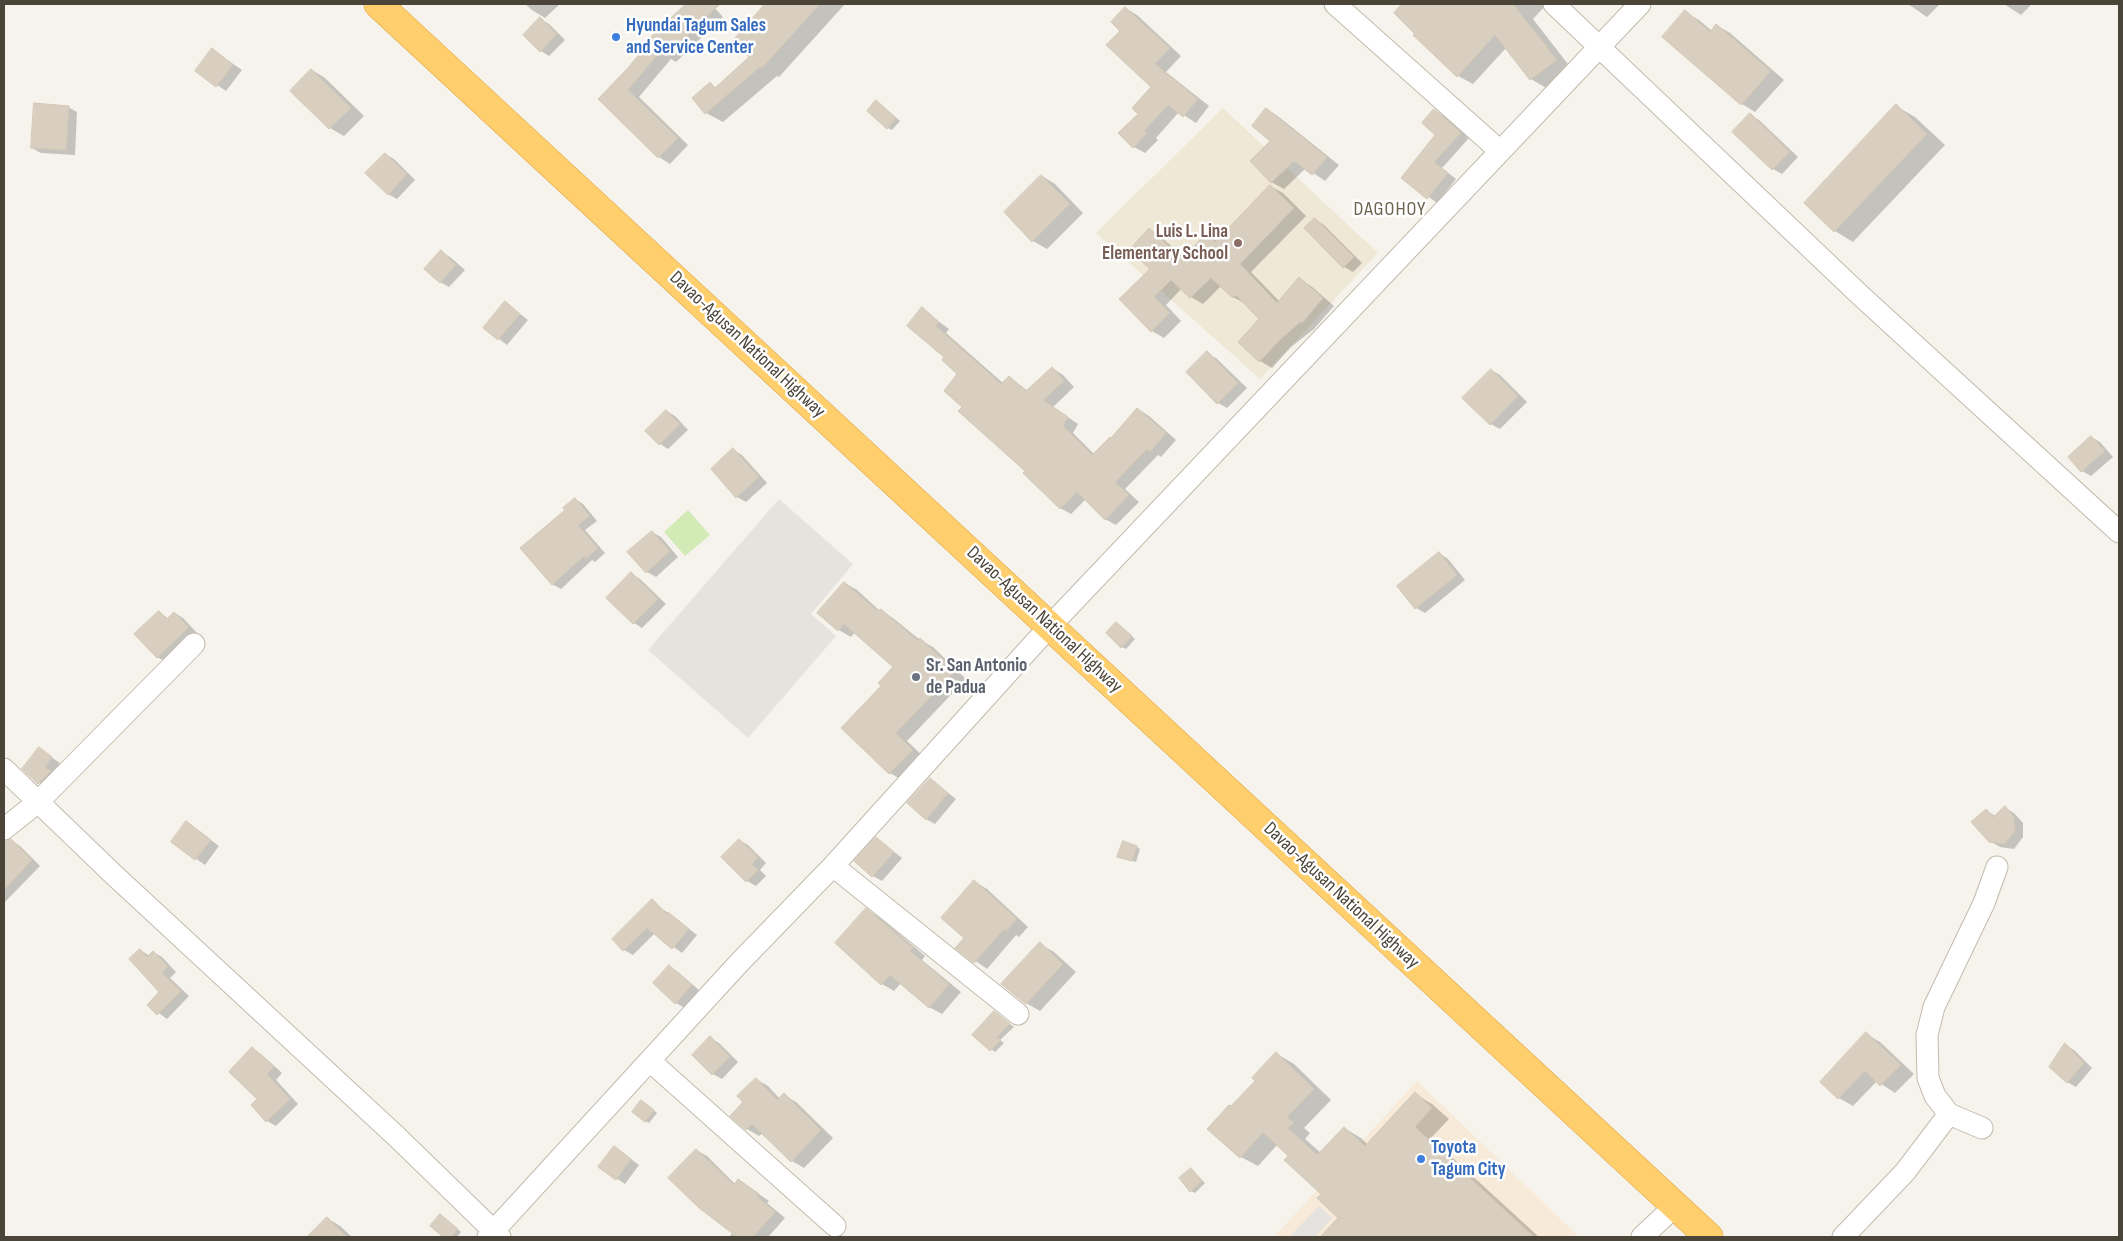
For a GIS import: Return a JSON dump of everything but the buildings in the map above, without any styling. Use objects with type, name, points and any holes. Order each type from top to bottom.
[{"type":"highway","name":"Davao-Agusan National Highway","points":[[378,4],[1709,1237]]},
{"type":"street","points":[[1335,4],[1500,151]]},
{"type":"street","points":[[1554,4],[1860,295],[2119,532]]},
{"type":"street","points":[[4,769],[113,874],[396,1136],[494,1235],[739,963],[833,866],[1050,626],[1640,4]]},
{"type":"street","points":[[4,829],[38,802],[194,644]]},
{"type":"street","points":[[833,866],[1018,1014]]},
{"type":"street","points":[[1982,1128],[1948,1114],[1935,1096],[1928,1078],[1927,1035],[1934,1007],[1984,903],[1997,867]]},
{"type":"street","points":[[650,1061],[835,1226]]},
{"type":"street","points":[[1842,1237],[1905,1172],[1948,1114]]},
{"type":"street","points":[[1642,1237],[1675,1206]]},
{"type":"shaded area","name":"Luis L. Lina Elementary School","points":[[1223,108],[1378,253],[1260,379],[1096,233]]},
{"type":"shaded area","points":[[779,499],[853,564],[811,614],[836,636],[748,738],[648,650]]},
{"type":"shaded area","name":"Toyota Tagum City","points":[[1417,1081],[1579,1237],[1274,1237]]},
{"type":"shaded area","points":[[1319,1206],[1332,1218],[1315,1237],[1289,1237]]},
{"type":"green space","points":[[688,510],[710,535],[685,556],[664,532]]},
{"type":"place","name":"Hyundai Tagum Sales and Service Center","points":[[616,37]]},
{"type":"place","name":"Luis L. Lina Elementary School","points":[[1238,243]]},
{"type":"place","name":"Sr. San Antonio de Padua","points":[[916,677]]},
{"type":"place","name":"Toyota Tagum City","points":[[1421,1159]]},
{"type":"district","name":"DAGOHOY","points":[[1390,210]]}]
